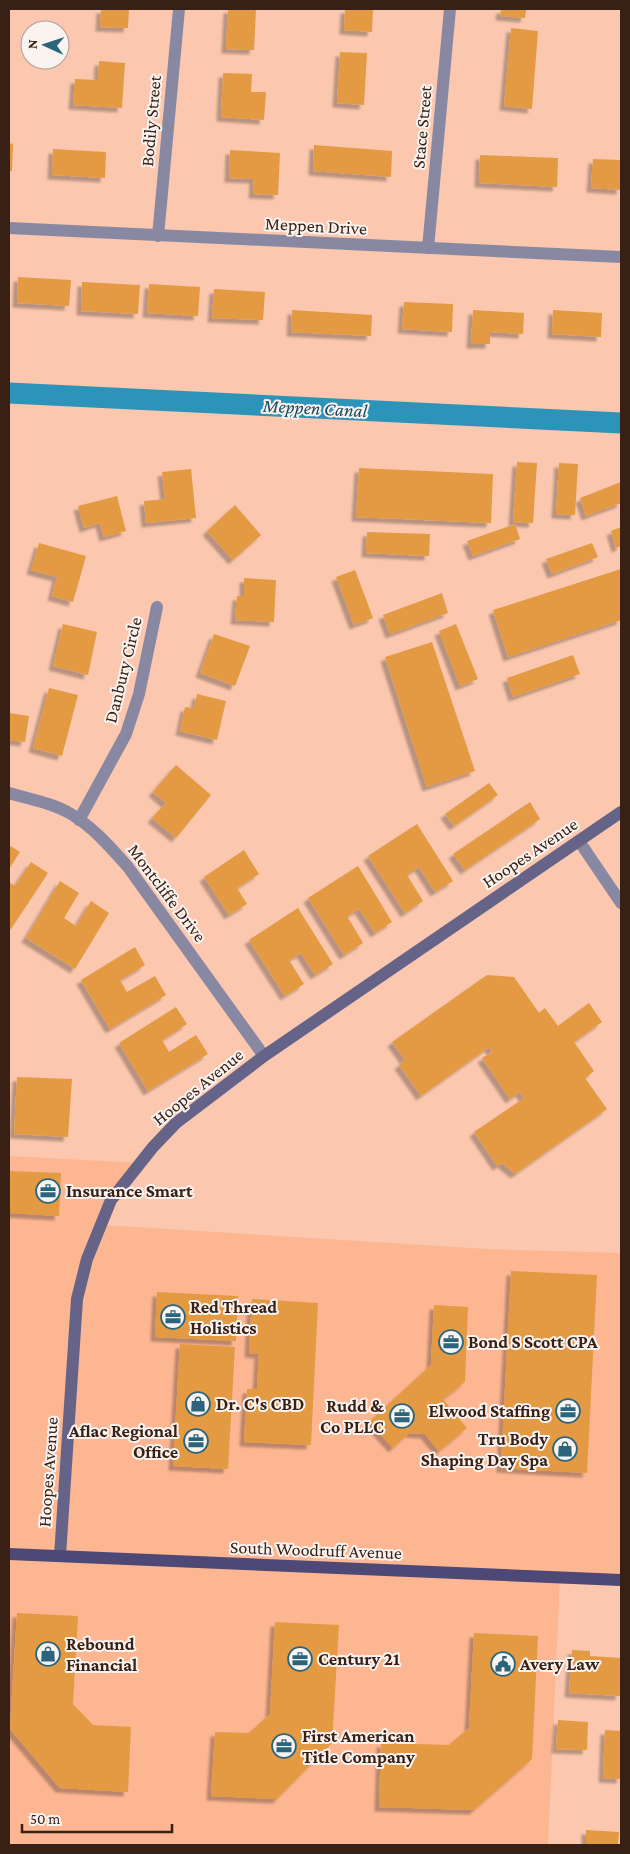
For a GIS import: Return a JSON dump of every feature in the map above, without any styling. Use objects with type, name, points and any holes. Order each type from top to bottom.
[{"type":"main road","name":"South Woodruff Avenue","points":[[9,1554],[621,1580]]},
{"type":"street","name":"Bodily Street","points":[[158,236],[179,9]]},
{"type":"street","name":"Stace Street","points":[[428,248],[450,9]]},
{"type":"street","name":"Meppen Drive","points":[[9,228],[621,257]]},
{"type":"street","name":"Danbury Circle","points":[[79,820],[126,734],[139,694],[157,607]]},
{"type":"street","name":"Montcliffe Drive","points":[[9,793],[48,804],[71,814],[103,839],[128,867],[264,1056]]},
{"type":"street","name":"Hoopes Avenue","points":[[60,1556],[77,1299],[90,1251],[112,1200],[153,1147],[176,1122],[264,1056],[621,812]]},
{"type":"street","points":[[579,841],[621,903]]},
{"type":"shaded area","points":[[9,1156],[141,1163],[102,1225],[487,1249],[621,1253],[621,1580],[560,1578],[548,1845],[9,1845]]},
{"type":"building","points":[[101,9],[129,9],[128,28],[100,27]]},
{"type":"building","points":[[228,9],[256,9],[254,50],[226,49]]},
{"type":"building","points":[[345,9],[373,9],[372,32],[344,30]]},
{"type":"building","points":[[501,9],[526,9],[525,18],[500,16]]},
{"type":"building","points":[[511,28],[538,31],[532,109],[504,106]]},
{"type":"building","points":[[340,52],[367,53],[364,105],[337,103]]},
{"type":"building","points":[[99,61],[125,63],[122,108],[73,105],[75,79],[98,80]]},
{"type":"building","points":[[223,73],[252,74],[251,92],[266,92],[264,120],[221,117]]},
{"type":"building","points":[[9,143],[13,144],[12,171],[9,171]]},
{"type":"building","points":[[314,145],[392,151],[391,177],[313,171]]},
{"type":"building","points":[[53,149],[106,152],[105,178],[52,175]]},
{"type":"building","points":[[230,150],[280,153],[278,195],[253,194],[254,179],[229,178]]},
{"type":"building","points":[[480,155],[558,158],[557,187],[479,183]]},
{"type":"building","points":[[593,159],[621,160],[621,190],[591,188]]},
{"type":"building","points":[[18,277],[71,280],[69,306],[17,303]]},
{"type":"building","points":[[82,282],[140,285],[138,314],[81,311]]},
{"type":"building","points":[[149,284],[200,287],[198,316],[147,313]]},
{"type":"building","points":[[214,289],[265,292],[263,320],[212,318]]},
{"type":"building","points":[[404,302],[453,304],[452,332],[402,329]]},
{"type":"building","points":[[292,310],[372,315],[371,336],[291,332]]},
{"type":"building","points":[[473,310],[524,313],[523,334],[490,332],[490,344],[471,344]]},
{"type":"building","points":[[553,310],[602,313],[601,337],[552,334]]},
{"type":"building","points":[[517,462],[537,463],[533,523],[513,522]]},
{"type":"building","points":[[559,463],[578,464],[575,515],[556,514]]},
{"type":"building","points":[[359,468],[493,474],[491,523],[356,517]]},
{"type":"building","points":[[191,469],[196,518],[146,523],[144,501],[165,499],[162,472]]},
{"type":"building","points":[[621,482],[621,503],[586,516],[580,498]]},
{"type":"building","points":[[117,496],[126,531],[104,537],[100,523],[84,528],[78,506]]},
{"type":"building","points":[[235,505],[261,535],[233,560],[207,531]]},
{"type":"building","points":[[515,524],[520,539],[473,556],[467,541]]},
{"type":"building","points":[[621,527],[621,546],[616,548],[611,531]]},
{"type":"building","points":[[367,532],[430,534],[429,556],[366,553]]},
{"type":"building","points":[[39,543],[86,556],[73,602],[52,596],[57,577],[31,570]]},
{"type":"building","points":[[592,543],[598,557],[552,574],[546,559]]},
{"type":"building","points":[[621,569],[621,620],[508,657],[493,610]]},
{"type":"building","points":[[355,570],[373,618],[354,625],[336,577]]},
{"type":"building","points":[[244,578],[276,580],[274,622],[235,620],[237,596],[244,596]]},
{"type":"building","points":[[442,593],[448,613],[390,634],[383,615]]},
{"type":"building","points":[[63,624],[97,632],[88,675],[53,666]]},
{"type":"building","points":[[456,624],[478,679],[460,686],[439,631]]},
{"type":"building","points":[[214,634],[250,646],[235,686],[200,673]]},
{"type":"building","points":[[432,642],[475,771],[427,787],[385,657]]},
{"type":"building","points":[[573,655],[580,674],[513,697],[507,678]]},
{"type":"building","points":[[49,688],[78,695],[62,756],[33,748]]},
{"type":"building","points":[[197,694],[226,701],[217,740],[180,731],[185,707],[194,708]]},
{"type":"building","points":[[9,713],[29,716],[25,742],[9,740]]},
{"type":"building","points":[[176,765],[211,795],[176,838],[152,818],[166,803],[153,792]]},
{"type":"building","points":[[489,783],[498,795],[454,826],[445,814]]},
{"type":"building","points":[[530,802],[540,819],[465,870],[453,854]]},
{"type":"building","points":[[417,824],[453,881],[435,892],[419,867],[407,875],[423,901],[405,913],[368,856]]},
{"type":"building","points":[[9,845],[20,852],[9,869]]},
{"type":"building","points":[[244,850],[259,874],[237,888],[247,904],[229,915],[204,877]]},
{"type":"building","points":[[31,862],[48,873],[11,929],[9,928],[9,882],[15,886]]},
{"type":"building","points":[[358,866],[392,922],[375,933],[359,909],[347,916],[363,943],[344,955],[308,898]]},
{"type":"building","points":[[60,881],[79,893],[64,918],[76,926],[91,901],[109,913],[75,969],[26,938]]},
{"type":"building","points":[[298,908],[333,964],[315,975],[301,953],[289,960],[304,984],[285,996],[249,940]]},
{"type":"building","points":[[135,947],[145,965],[120,980],[127,992],[155,976],[166,995],[110,1029],[81,980]]},
{"type":"building","points":[[487,975],[514,977],[539,1013],[545,1008],[558,1026],[589,1003],[602,1022],[574,1042],[594,1071],[585,1078],[607,1109],[515,1174],[502,1163],[497,1166],[474,1132],[524,1098],[520,1092],[510,1099],[482,1058],[492,1052],[489,1047],[421,1096],[399,1065],[405,1060],[392,1042]]},
{"type":"building","points":[[176,1007],[187,1024],[162,1040],[169,1052],[196,1035],[208,1054],[148,1091],[119,1043]]},
{"type":"building","points":[[17,1077],[72,1079],[68,1137],[14,1134]]},
{"type":"building","points":[[9,1171],[61,1173],[59,1216],[9,1213]]},
{"type":"building","points":[[511,1271],[597,1275],[587,1473],[501,1468]]},
{"type":"building","points":[[157,1292],[238,1296],[236,1341],[155,1337]]},
{"type":"building","points":[[252,1299],[318,1303],[311,1445],[244,1442],[247,1389],[257,1389],[259,1354],[249,1353]]},
{"type":"building","points":[[434,1305],[468,1307],[465,1382],[443,1399],[467,1428],[439,1451],[425,1434],[409,1433],[393,1448],[369,1422],[431,1365]]},
{"type":"building","points":[[180,1344],[235,1347],[228,1469],[173,1466]]},
{"type":"building","points":[[17,1613],[78,1616],[73,1704],[93,1725],[131,1727],[128,1792],[60,1788],[10,1729]]},
{"type":"building","points":[[275,1622],[339,1625],[332,1743],[277,1799],[211,1796],[215,1732],[249,1733],[270,1714]]},
{"type":"building","points":[[474,1633],[538,1636],[532,1759],[474,1810],[379,1807],[381,1743],[449,1745],[469,1728]]},
{"type":"building","points":[[572,1650],[590,1651],[590,1656],[621,1658],[620,1696],[569,1693]]},
{"type":"building","points":[[558,1720],[588,1722],[587,1750],[556,1749]]},
{"type":"building","points":[[605,1730],[621,1731],[621,1779],[603,1778]]},
{"type":"building","points":[[586,1830],[619,1832],[618,1845],[586,1845]]},
{"type":"waterway","name":"Meppen Canal","points":[[9,393],[621,423]]},
{"type":"place","name":"Insurance Smart","points":[[48,1191]]},
{"type":"place","name":"Red Thread Holistics","points":[[173,1317]]},
{"type":"place","name":"Bond S Scott CPA","points":[[451,1342]]},
{"type":"place","name":"Dr. C's CBD","points":[[198,1404]]},
{"type":"place","name":"Elwood Staffing","points":[[568,1411]]},
{"type":"place","name":"Rudd & Co PLLC","points":[[402,1416]]},
{"type":"place","name":"Aflac Regional Office","points":[[196,1441]]},
{"type":"place","name":"Tru Body Shaping Day Spa","points":[[565,1449]]},
{"type":"place","name":"Rebound Financial","points":[[48,1654]]},
{"type":"place","name":"Century 21","points":[[300,1659]]},
{"type":"place","name":"Avery Law","points":[[503,1664]]},
{"type":"place","name":"First American Title Company","points":[[284,1746]]}]
